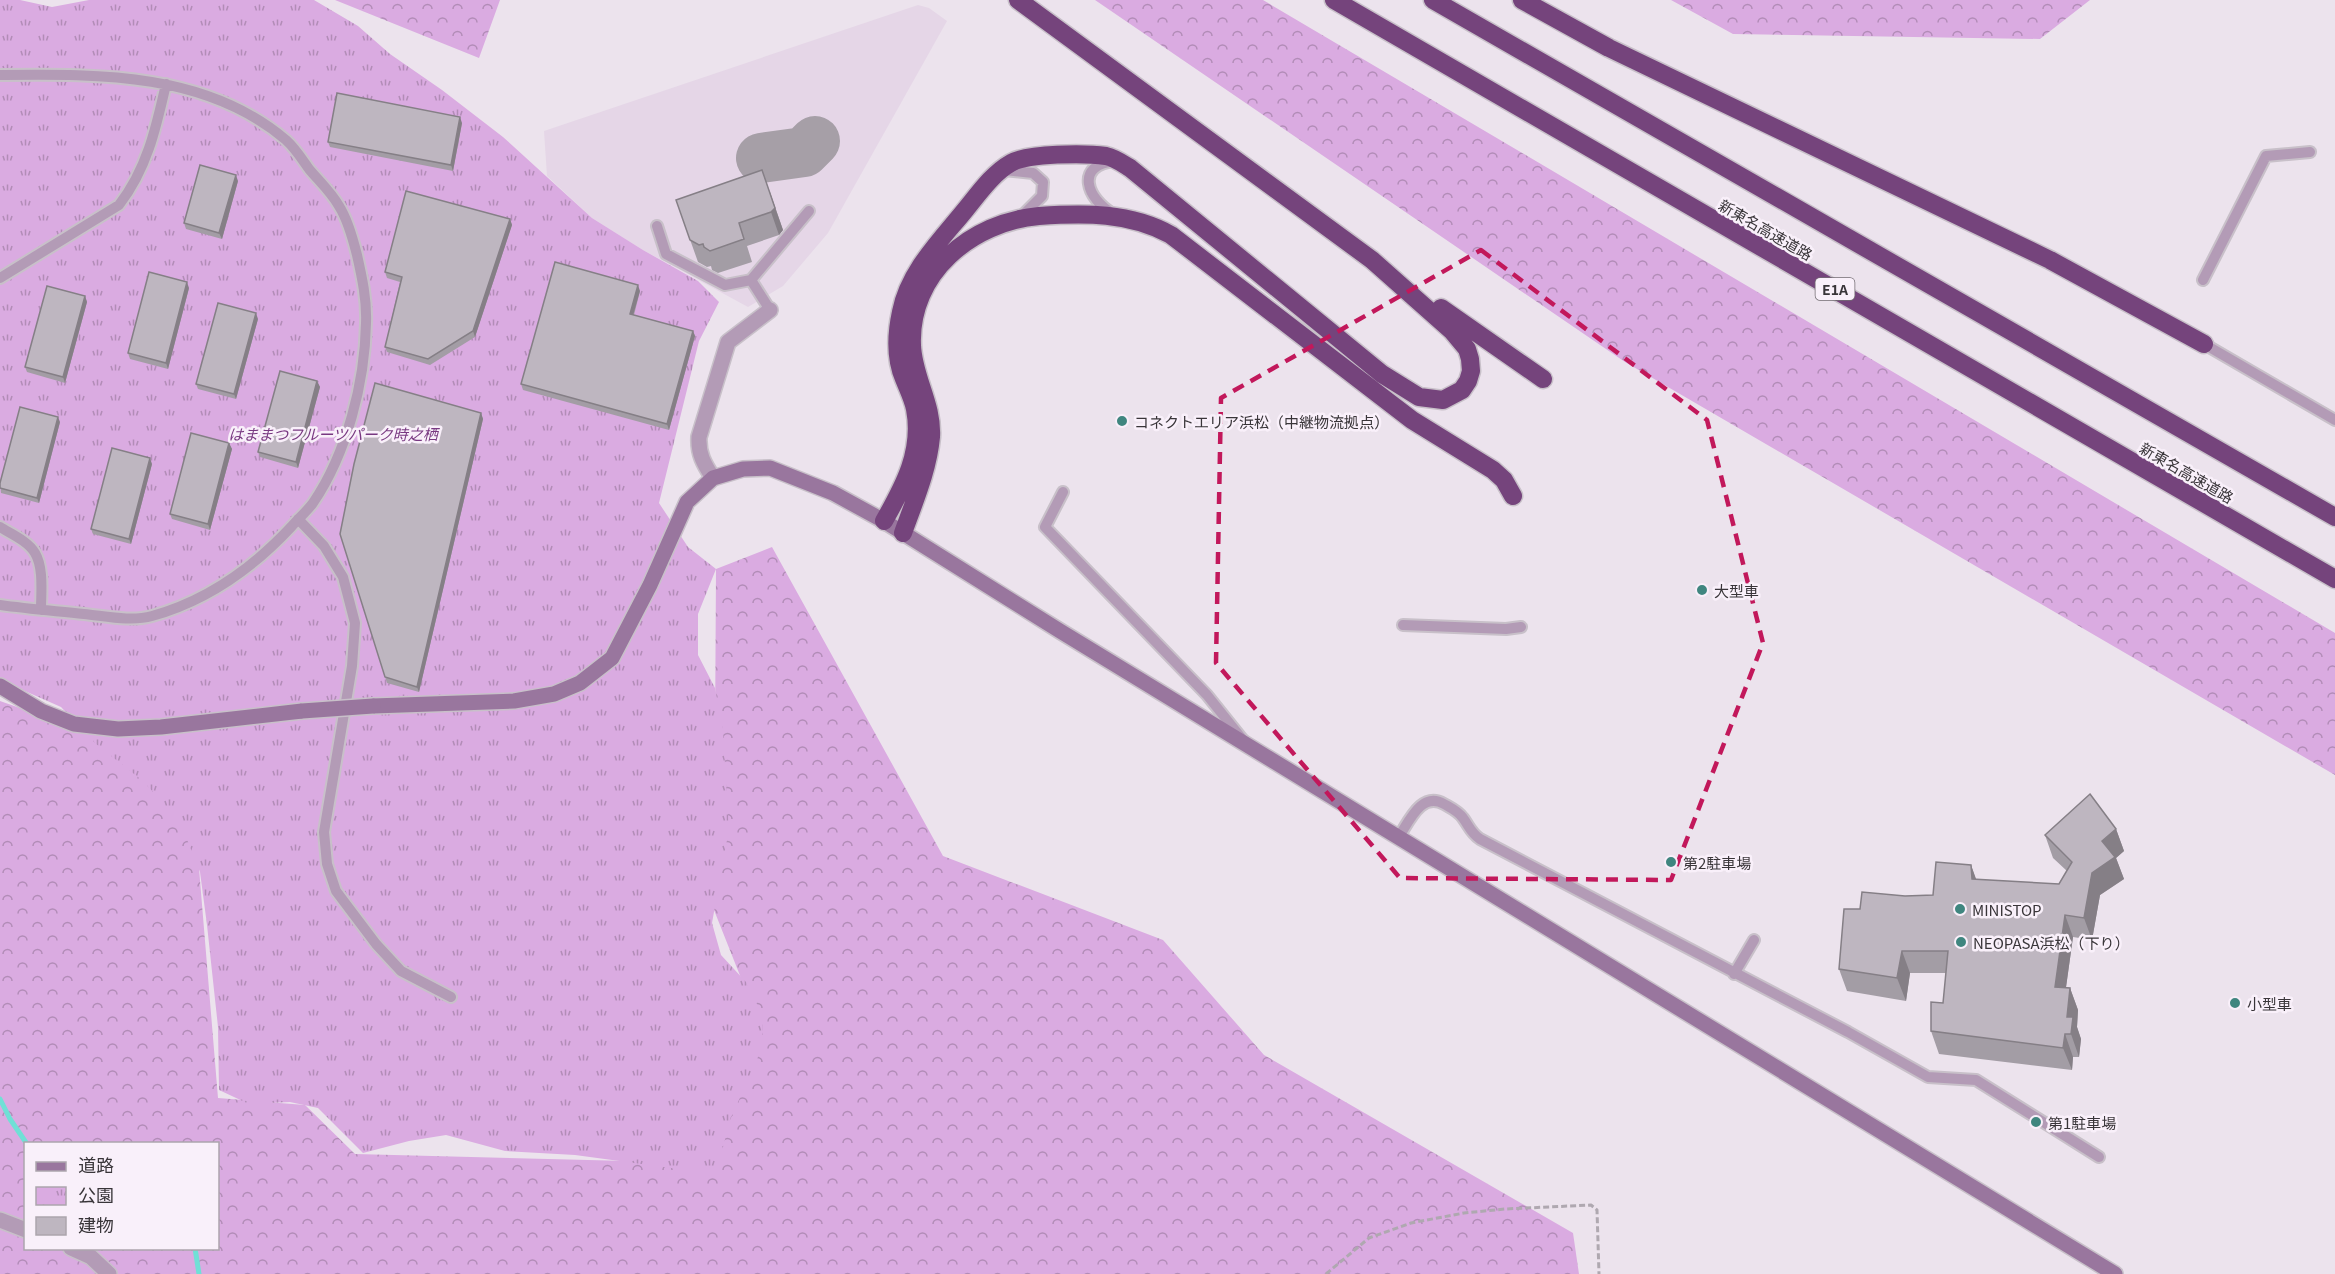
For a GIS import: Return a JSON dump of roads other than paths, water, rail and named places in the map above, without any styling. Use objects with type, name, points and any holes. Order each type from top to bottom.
[{"type":"highway","points":[[1018,0],[1372,260],[1543,379]]},
{"type":"highway","name":"新東名高速道路","points":[[1334,0],[2335,579]]},
{"type":"highway","points":[[1433,0],[2335,518]]},
{"type":"highway","points":[[1522,0],[1609,48],[2050,260],[2204,344]]},
{"type":"highway","points":[[884,521],[903,487],[917,438],[914,407],[899,363],[897,346],[905,295],[931,252],[1001,170],[1011,163],[1036,156],[1091,155],[1107,156],[1119,161],[1141,175],[1396,384],[1419,397],[1443,400],[1453,396],[1462,390],[1471,371],[1467,349],[1452,331],[1372,260]]},
{"type":"highway","points":[[903,533],[923,474],[931,438],[928,405],[914,362],[912,345],[915,311],[920,295],[936,269],[961,246],[990,228],[1020,218],[1116,216],[1157,227],[1185,244],[1413,420],[1493,470],[1504,480],[1513,496]]},
{"type":"street","points":[[713,478],[703,463],[698,449],[699,437],[728,342],[770,310]]},
{"type":"street","points":[[0,686],[41,711],[74,724],[118,729],[161,727],[302,711],[514,701],[554,694],[580,684],[612,658],[650,585],[687,502],[713,478],[743,470],[770,468],[833,493],[884,521],[1398,838],[2115,1274]]},
{"type":"street","points":[[0,1220],[24,1229]]},
{"type":"street","points":[[75,1250],[91,1257],[109,1274]]},
{"type":"lane","points":[[0,75],[50,74],[131,78],[166,84],[214,97],[253,118],[287,141],[339,206],[354,241],[362,278],[366,321],[359,386],[335,462],[313,503],[281,537],[242,572],[184,606],[148,617],[113,617],[0,605]]},
{"type":"lane","points":[[0,278],[119,205],[148,156],[166,84]]},
{"type":"lane","points":[[2204,280],[2266,156],[2310,152]]},
{"type":"lane","points":[[1116,216],[1103,208],[1091,195],[1089,179],[1091,172],[1098,166],[1119,161]]},
{"type":"lane","points":[[1001,170],[1033,173],[1043,182],[1042,196],[1020,218]]},
{"type":"lane","points":[[657,226],[666,254],[725,285],[752,279],[809,211]]},
{"type":"lane","points":[[752,279],[770,310]]},
{"type":"lane","points":[[2204,344],[2335,420]]},
{"type":"lane","points":[[1063,492],[1045,527],[1199,687],[1245,742]]},
{"type":"lane","points":[[298,519],[324,546],[343,578],[355,623],[352,666],[324,832],[327,864],[336,891],[376,944],[401,971],[451,997]]},
{"type":"lane","points":[[0,527],[26,544],[35,553],[40,573],[41,610]]},
{"type":"lane","points":[[1403,625],[1506,629],[1521,627]]},
{"type":"lane","points":[[1398,838],[1419,806],[1429,801],[1440,801],[1453,808],[1462,817],[1472,834],[1480,839],[1848,1032],[1928,1077],[1976,1080],[2099,1157]]},
{"type":"lane","points":[[1734,974],[1754,940]]},
{"type":"waterway","points":[[0,1099],[26,1142]]},
{"type":"waterway","points":[[195,1250],[199,1274]]},
{"type":"place","name":"コネクトエリア浜松（中継物流拠点）","points":[[1122,421]]},
{"type":"place","name":"大型車","points":[[1702,590]]},
{"type":"place","name":"第2駐車場","points":[[1671,862]]},
{"type":"place","name":"MINISTOP","points":[[1960,909]]},
{"type":"place","name":"NEOPASA浜松（下り）","points":[[1961,942]]},
{"type":"place","name":"小型車","points":[[2235,1003]]},
{"type":"place","name":"第1駐車場","points":[[2036,1122]]},
{"type":"park label","name":"はままつフルーツパーク時之栖","points":[[333,433]]}]
